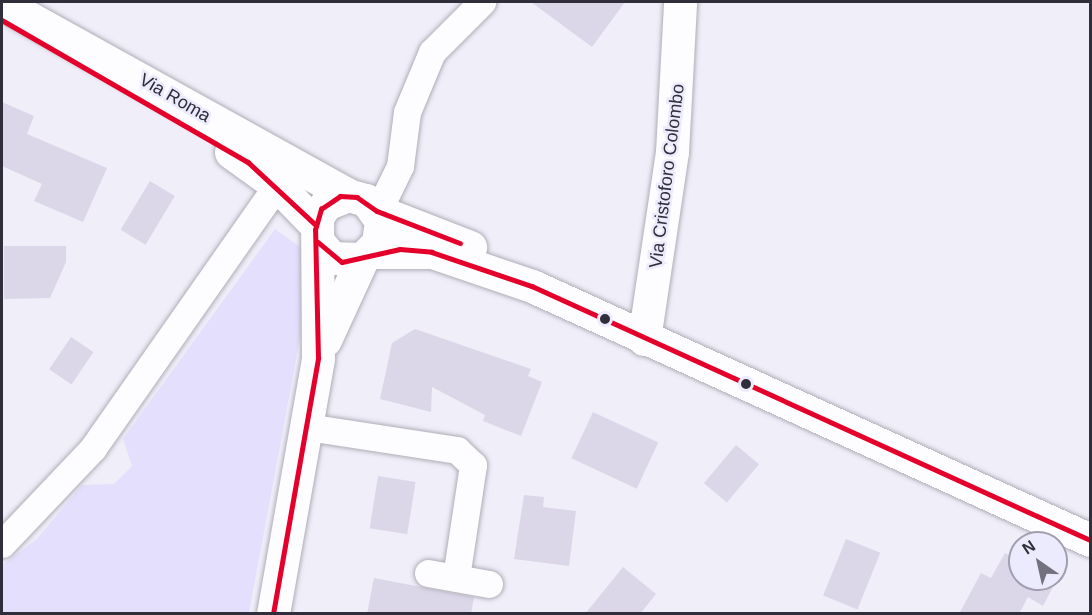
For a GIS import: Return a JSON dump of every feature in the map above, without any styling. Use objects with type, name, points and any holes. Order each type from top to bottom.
[{"type":"street","points":[[273,614],[318,358],[316,233],[326,204],[366,204],[383,201],[400,166],[407,112],[432,52],[482,2]]},
{"type":"street","name":"Via Roma","points":[[2,3],[366,204],[475,249],[532,286]]},
{"type":"street","name":"Via Cristoforo Colombo","points":[[644,339],[672,152],[681,7]]},
{"type":"street","name":"Via Roma","points":[[2,20],[248,162],[277,185],[316,233]]},
{"type":"street","points":[[2,544],[93,448],[277,185]]},
{"type":"street","points":[[318,358],[381,232],[366,204]]},
{"type":"street","points":[[316,233],[332,258],[432,252],[532,286],[644,339],[1090,540]]},
{"type":"street","points":[[307,427],[457,450],[473,465],[456,578]]},
{"type":"street","points":[[428,573],[489,584]]},
{"type":"shaded area","points":[[275,229],[303,249],[307,300],[249,613],[2,614],[2,565],[37,539],[82,485],[114,484],[132,466],[123,439]]},
{"type":"building","points":[[531,2],[625,2],[592,47]]},
{"type":"building","points":[[2,102],[34,116],[27,134],[107,168],[83,222],[34,201],[42,184],[2,166]]},
{"type":"building","points":[[150,181],[175,196],[146,245],[121,230]]},
{"type":"building","points":[[4,246],[66,246],[66,262],[50,298],[4,299]]},
{"type":"building","points":[[415,329],[531,369],[528,376],[542,382],[521,436],[483,421],[485,415],[432,387],[431,412],[380,399],[392,343]]},
{"type":"building","points":[[71,337],[93,352],[72,384],[49,369]]},
{"type":"building","points":[[593,412],[658,442],[637,489],[571,458]]},
{"type":"building","points":[[736,445],[759,464],[727,503],[704,483]]},
{"type":"building","points":[[378,476],[416,482],[407,534],[370,528]]},
{"type":"building","points":[[524,495],[544,497],[543,507],[576,511],[569,566],[514,559]]},
{"type":"building","points":[[846,539],[880,553],[857,609],[823,596]]},
{"type":"building","points":[[1005,553],[1008,555],[1008,591],[1051,591],[1043,606],[1028,597],[1019,614],[959,614],[981,573],[991,578]]},
{"type":"building","points":[[623,567],[656,594],[640,614],[585,614]]},
{"type":"building","points":[[374,578],[474,597],[471,614],[367,614]]},
{"type":"transit line","points":[[2,20],[248,162],[315,224]]},
{"type":"transit line","points":[[273,614],[318,358],[315,230],[321,209],[340,196],[357,197],[377,211],[460,243]]},
{"type":"transit line","points":[[318,242],[342,262],[400,249],[432,252],[532,286],[1090,540]]}]
